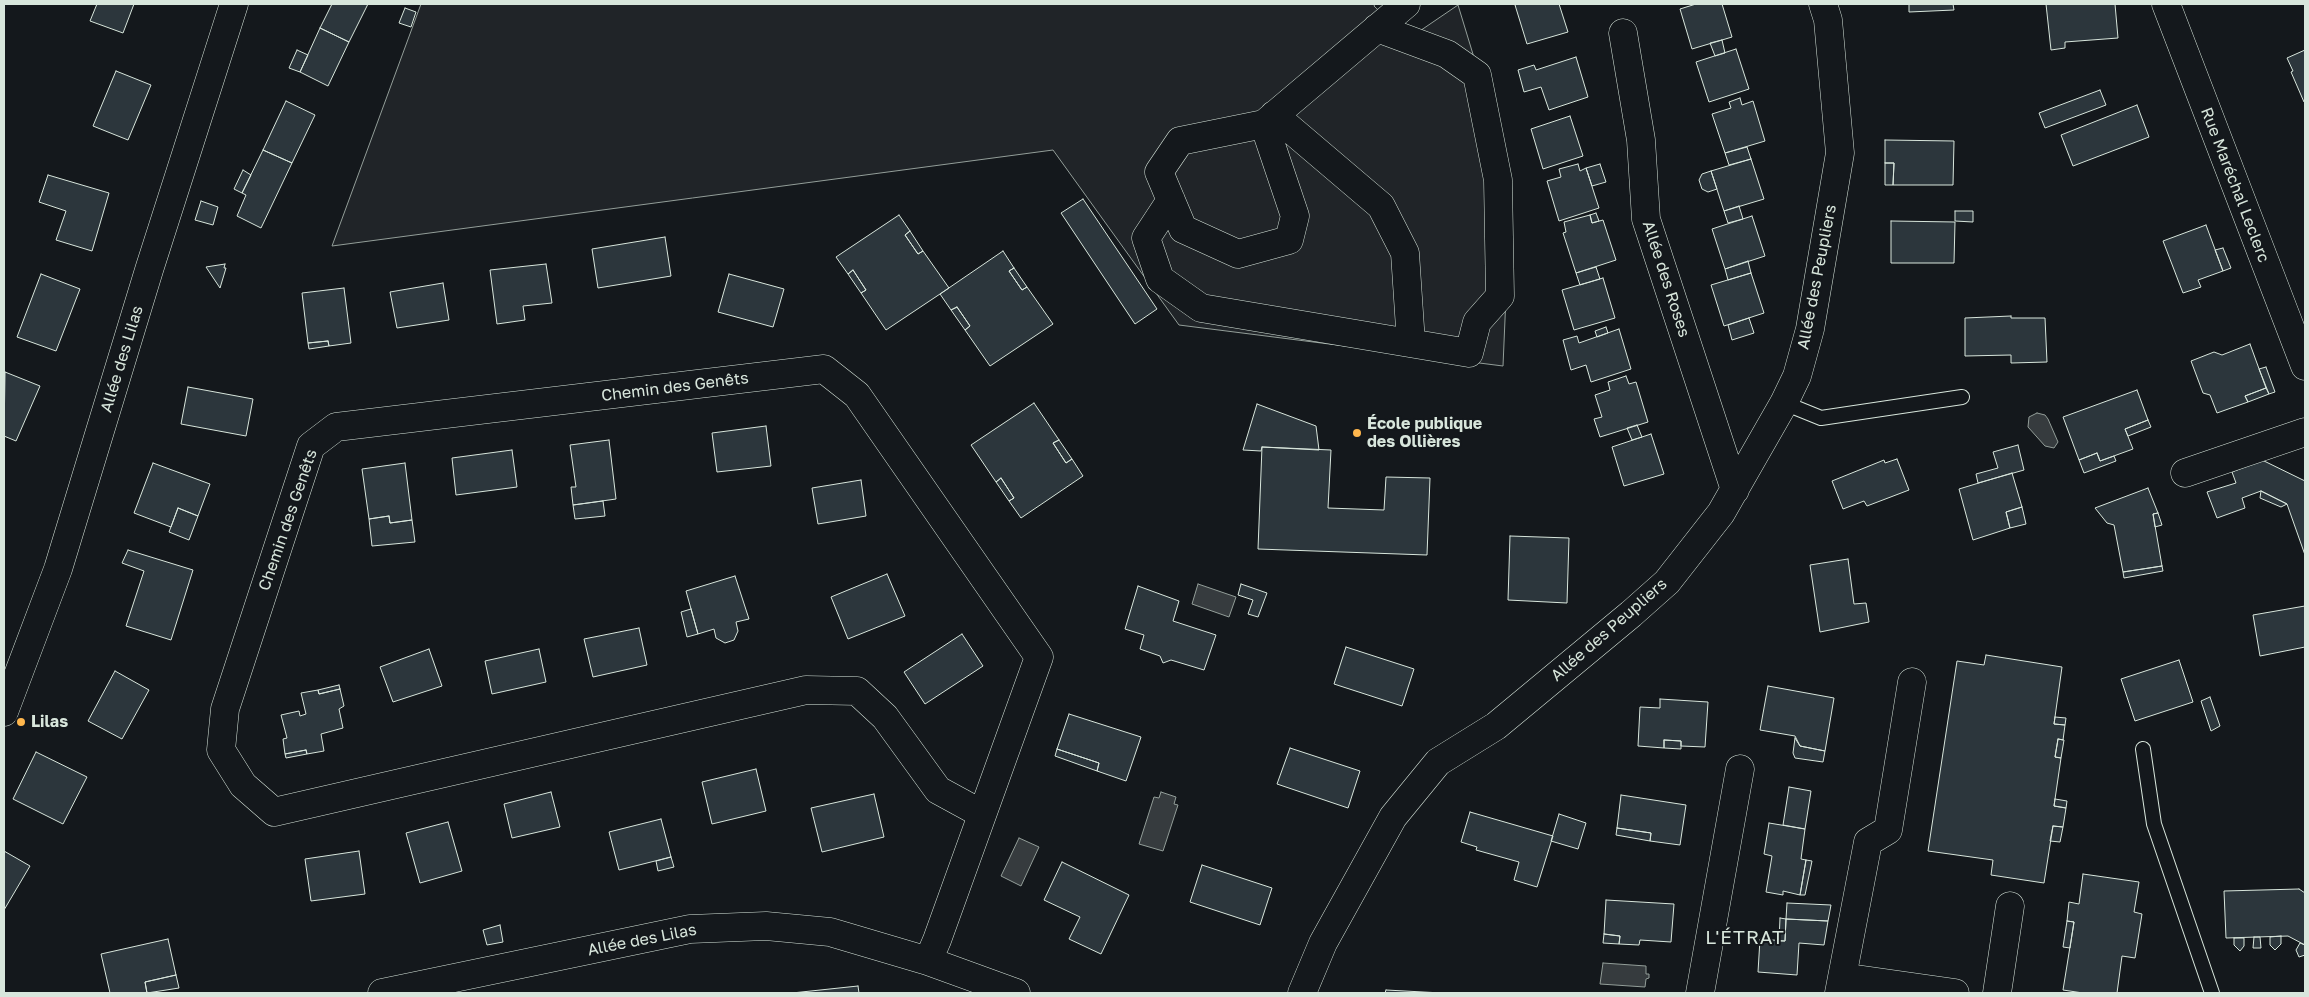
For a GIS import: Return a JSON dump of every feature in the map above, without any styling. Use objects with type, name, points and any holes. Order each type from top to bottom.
[{"type":"street","name":"Allée des Lilas","points":[[4,712],[58,569],[234,4]]},
{"type":"street","name":"Allée des Peupliers","points":[[1302,993],[1323,943],[1393,817],[1438,762],[1496,726],[1667,582],[1721,514],[1784,403],[1796,376],[1810,329],[1840,154],[1828,20],[1823,4]]},
{"type":"street","name":"Rue Maréchal Leclerc","points":[[2166,4],[2305,366]]},
{"type":"street","points":[[1171,200],[1146,238],[1160,279],[1201,308],[1469,353],[1477,322],[1500,296],[1498,180],[1477,75],[1392,15],[1269,119],[1180,141],[1159,172],[1171,200],[1183,228],[1238,254],[1289,240],[1295,216],[1269,119]]},
{"type":"street","name":"Allée des Roses","points":[[1623,33],[1641,140],[1646,219],[1735,490]]},
{"type":"street","points":[[1269,119],[1381,206],[1406,253],[1411,343]]},
{"type":"street","name":"Chemin des Genêts","points":[[928,961],[982,814],[1039,658],[857,395],[824,370],[336,427],[311,446],[225,709],[222,750],[243,785],[274,812],[806,690],[857,691],[884,717],[938,790],[982,814]]},
{"type":"street","points":[[2185,473],[2305,432]]},
{"type":"street","points":[[1912,682],[1888,830],[1868,842],[1840,985],[1955,993]]},
{"type":"street","points":[[1700,993],[1740,768]]},
{"type":"street","points":[[1997,993],[2010,906]]},
{"type":"street","name":"Allée des Lilas","points":[[382,993],[690,929],[766,926],[830,932],[928,961],[1016,993]]},
{"type":"lane","points":[[1784,403],[1821,418],[1962,397]]},
{"type":"lane","points":[[2143,749],[2154,824],[2212,993]]},
{"type":"shaded area","points":[[421,4],[1375,4],[1374,6],[1408,39],[1458,5],[1511,179],[1503,366],[1179,325],[1053,150],[332,246]]},
{"type":"shaded area","points":[[2037,413],[2045,415],[2048,419],[2058,442],[2054,448],[2045,446],[2028,427],[2029,417]]},
{"type":"shaded area","points":[[1198,584],[1236,597],[1229,617],[1192,604]]},
{"type":"shaded area","points":[[1161,792],[1176,797],[1174,804],[1178,805],[1163,851],[1139,844],[1154,797],[1159,798]]},
{"type":"shaded area","points":[[1019,838],[1039,847],[1021,886],[1001,876]]},
{"type":"shaded area","points":[[1603,963],[1646,966],[1646,974],[1649,974],[1649,978],[1646,979],[1645,987],[1600,984]]},
{"type":"building","points":[[97,4],[134,4],[123,33],[90,21]]},
{"type":"building","points":[[332,4],[368,4],[349,42],[320,28]]},
{"type":"building","points":[[1559,4],[1568,32],[1527,44],[1515,5]]},
{"type":"building","points":[[1696,4],[1722,4],[1732,37],[1692,49],[1680,9]]},
{"type":"building","points":[[1909,4],[1953,4],[1954,10],[1909,12]]},
{"type":"building","points":[[2046,4],[2115,4],[2118,38],[2065,42],[2065,48],[2051,50]]},
{"type":"building","points":[[405,8],[416,12],[411,27],[399,23]]},
{"type":"building","points":[[320,28],[349,42],[328,86],[300,72]]},
{"type":"building","points":[[1722,40],[1725,53],[1715,56],[1710,43]]},
{"type":"building","points":[[1736,49],[1749,89],[1709,102],[1696,62]]},
{"type":"building","points":[[297,50],[308,55],[300,72],[289,68]]},
{"type":"building","points":[[2305,50],[2305,101],[2304,102],[2287,58]]},
{"type":"building","points":[[1576,57],[1588,97],[1549,110],[1541,87],[1524,92],[1518,70],[1534,65],[1536,70]]},
{"type":"building","points":[[116,71],[151,85],[128,140],[93,126]]},
{"type":"building","points":[[2100,90],[2106,105],[2045,128],[2039,113]]},
{"type":"building","points":[[1740,98],[1742,105],[1753,101],[1765,141],[1725,153],[1712,114],[1731,108],[1729,102]]},
{"type":"building","points":[[286,101],[315,115],[292,163],[263,150]]},
{"type":"building","points":[[2137,105],[2149,137],[2073,166],[2061,135]]},
{"type":"building","points":[[1570,116],[1583,156],[1543,169],[1531,129]]},
{"type":"building","points":[[1885,140],[1954,141],[1953,185],[1893,185],[1894,163],[1885,163]]},
{"type":"building","points":[[1747,147],[1751,159],[1729,165],[1725,153]]},
{"type":"building","points":[[263,150],[292,163],[261,228],[237,216],[246,195],[242,193]]},
{"type":"building","points":[[1751,159],[1764,199],[1724,211],[1711,171]]},
{"type":"building","points":[[1885,163],[1894,163],[1893,185],[1885,185]]},
{"type":"building","points":[[1578,164],[1580,171],[1586,168],[1599,208],[1559,221],[1547,181],[1561,177],[1559,169]]},
{"type":"building","points":[[1600,164],[1606,182],[1592,186],[1586,168]]},
{"type":"building","points":[[243,170],[251,175],[242,193],[234,189]]},
{"type":"building","points":[[1711,171],[1717,189],[1708,192],[1702,189],[1699,180],[1702,174]]},
{"type":"building","points":[[48,175],[109,193],[92,251],[56,240],[66,211],[39,202]]},
{"type":"building","points":[[1083,199],[1157,309],[1135,324],[1061,213]]},
{"type":"building","points":[[201,201],[218,207],[213,225],[195,220]]},
{"type":"building","points":[[1739,206],[1743,219],[1728,223],[1724,211]]},
{"type":"building","points":[[1955,211],[1973,211],[1973,222],[1955,221]]},
{"type":"building","points":[[1596,213],[1599,221],[1592,223],[1590,215]]},
{"type":"building","points":[[899,215],[910,231],[905,235],[918,254],[923,251],[949,288],[886,330],[861,293],[866,290],[853,270],[848,274],[836,257]]},
{"type":"building","points":[[1590,215],[1592,223],[1603,220],[1616,260],[1576,273],[1563,233],[1566,232],[1564,222]]},
{"type":"building","points":[[1752,216],[1765,256],[1725,269],[1712,229]]},
{"type":"building","points":[[1891,221],[1955,222],[1954,263],[1891,263]]},
{"type":"building","points":[[2206,225],[2223,271],[2198,280],[2201,287],[2183,293],[2163,241]]},
{"type":"building","points":[[910,231],[923,251],[918,254],[905,235]]},
{"type":"building","points":[[665,237],[671,276],[598,288],[592,249]]},
{"type":"building","points":[[2223,248],[2231,268],[2223,271],[2215,250]]},
{"type":"building","points":[[1003,251],[1014,268],[1009,271],[1022,290],[1027,287],[1053,324],[990,366],[965,330],[970,326],[957,307],[951,310],[940,294]]},
{"type":"building","points":[[1748,261],[1751,273],[1728,280],[1725,269]]},
{"type":"building","points":[[225,264],[224,268],[226,268],[220,288],[206,267]]},
{"type":"building","points":[[546,264],[552,303],[523,306],[525,320],[497,324],[490,270]]},
{"type":"building","points":[[1596,267],[1600,279],[1580,285],[1576,273]]},
{"type":"building","points":[[1014,268],[1027,287],[1022,290],[1009,271]]},
{"type":"building","points":[[853,270],[866,290],[861,293],[848,274]]},
{"type":"building","points":[[1751,273],[1764,313],[1724,326],[1711,285]]},
{"type":"building","points":[[41,274],[80,289],[56,351],[17,337]]},
{"type":"building","points":[[729,274],[784,289],[773,327],[718,312]]},
{"type":"building","points":[[1603,278],[1615,318],[1574,330],[1562,290]]},
{"type":"building","points":[[443,283],[449,320],[397,328],[390,292]]},
{"type":"building","points":[[344,288],[351,343],[329,346],[328,341],[308,343],[302,293]]},
{"type":"building","points":[[957,307],[970,326],[965,330],[951,310]]},
{"type":"building","points":[[2011,316],[2011,318],[2045,318],[2047,362],[2011,363],[2011,355],[1965,356],[1965,318]]},
{"type":"building","points":[[1749,318],[1754,333],[1732,340],[1728,325]]},
{"type":"building","points":[[1606,327],[1608,333],[1597,337],[1595,331]]},
{"type":"building","points":[[1619,329],[1631,369],[1591,382],[1586,365],[1571,370],[1563,340],[1577,336],[1579,343]]},
{"type":"building","points":[[328,341],[329,346],[309,349],[308,343]]},
{"type":"building","points":[[2250,344],[2266,388],[2245,396],[2248,402],[2217,413],[2210,395],[2203,393],[2191,361],[2214,352],[2222,355]]},
{"type":"building","points":[[2266,367],[2275,392],[2269,394],[2259,369]]},
{"type":"building","points":[[5,372],[40,386],[16,441],[4,436]]},
{"type":"building","points":[[1626,376],[1629,384],[1636,382],[1648,422],[1600,437],[1594,419],[1602,417],[1595,395],[1610,390],[1608,382]]},
{"type":"building","points":[[188,387],[253,399],[246,436],[181,424]]},
{"type":"building","points":[[2266,388],[2269,394],[2248,402],[2245,396]]},
{"type":"building","points":[[2137,390],[2148,420],[2125,429],[2133,449],[2100,461],[2097,453],[2079,460],[2063,417]]},
{"type":"building","points":[[1034,403],[1059,440],[1053,443],[1066,463],[1072,459],[1083,476],[1021,518],[1009,501],[1014,498],[1001,478],[996,482],[971,445]]},
{"type":"building","points":[[1257,404],[1316,426],[1319,450],[1262,447],[1261,451],[1243,450]]},
{"type":"building","points":[[2148,420],[2151,427],[2128,436],[2125,429]]},
{"type":"building","points":[[1637,425],[1642,437],[1632,440],[1627,428]]},
{"type":"building","points":[[766,426],[771,466],[717,472],[712,433]]},
{"type":"building","points":[[1651,434],[1664,474],[1624,486],[1612,447]]},
{"type":"building","points":[[609,440],[616,499],[573,505],[571,487],[576,487],[570,445]]},
{"type":"building","points":[[1059,440],[1072,459],[1066,463],[1053,443]]},
{"type":"building","points":[[2018,445],[2024,470],[1978,483],[1976,474],[1998,468],[1993,452]]},
{"type":"building","points":[[1262,447],[1331,450],[1328,508],[1384,510],[1386,477],[1430,478],[1427,555],[1258,549]]},
{"type":"building","points":[[512,450],[517,487],[456,495],[452,458]]},
{"type":"building","points":[[2097,453],[2100,461],[2114,456],[2116,461],[2084,473],[2079,460]]},
{"type":"building","points":[[1897,459],[1909,490],[1867,506],[1864,501],[1843,509],[1832,481],[1884,460],[1885,463]]},
{"type":"building","points":[[2262,460],[2305,481],[2305,555],[2287,504],[2261,491],[2242,498],[2245,508],[2217,518],[2207,492],[2236,483],[2232,472]]},
{"type":"building","points":[[153,463],[210,484],[198,516],[178,508],[171,527],[134,513]]},
{"type":"building","points":[[405,463],[412,520],[390,523],[389,516],[369,519],[362,469]]},
{"type":"building","points":[[2012,473],[2022,507],[2006,512],[2010,528],[1973,540],[1959,489]]},
{"type":"building","points":[[1001,478],[1014,498],[1009,501],[996,482]]},
{"type":"building","points":[[861,480],[866,516],[818,524],[812,488]]},
{"type":"building","points":[[2148,488],[2158,513],[2153,514],[2162,566],[2123,572],[2114,525],[2107,523],[2095,508]]},
{"type":"building","points":[[2261,491],[2287,504],[2281,507],[2260,498]]},
{"type":"building","points":[[603,501],[605,516],[575,519],[573,505]]},
{"type":"building","points":[[2022,507],[2026,524],[2010,528],[2006,512]]},
{"type":"building","points":[[178,508],[198,516],[189,540],[169,532]]},
{"type":"building","points":[[2158,513],[2162,525],[2155,527],[2153,514]]},
{"type":"building","points":[[389,516],[390,523],[412,520],[415,542],[372,546],[369,519]]},
{"type":"building","points":[[1510,536],[1569,538],[1567,603],[1508,600]]},
{"type":"building","points":[[128,550],[193,570],[171,640],[126,626],[144,571],[122,563]]},
{"type":"building","points":[[1848,559],[1854,604],[1866,603],[1869,622],[1820,632],[1810,565]]},
{"type":"building","points":[[2162,566],[2163,571],[2124,578],[2123,572]]},
{"type":"building","points":[[887,574],[905,616],[848,639],[831,597]]},
{"type":"building","points":[[735,576],[749,619],[736,622],[738,631],[734,640],[725,643],[716,638],[714,629],[698,634],[686,591]]},
{"type":"building","points":[[1241,584],[1267,593],[1258,617],[1248,614],[1253,600],[1238,595]]},
{"type":"building","points":[[1138,586],[1179,601],[1173,621],[1216,635],[1204,670],[1171,660],[1163,663],[1160,656],[1140,649],[1144,635],[1125,629]]},
{"type":"building","points":[[2305,606],[2305,647],[2260,656],[2253,615]]},
{"type":"building","points":[[691,609],[698,634],[687,637],[681,612]]},
{"type":"building","points":[[639,628],[647,665],[593,677],[584,639]]},
{"type":"building","points":[[962,634],[983,666],[925,704],[904,672]]},
{"type":"building","points":[[1346,647],[1414,669],[1402,706],[1334,684]]},
{"type":"building","points":[[429,649],[442,686],[393,702],[380,667]]},
{"type":"building","points":[[539,649],[546,682],[492,694],[485,661]]},
{"type":"building","points":[[1986,655],[2062,667],[2054,724],[2065,725],[2063,740],[2058,739],[2055,757],[2061,758],[2054,806],[2066,808],[2063,827],[2053,826],[2044,883],[1991,875],[1993,860],[1928,851],[1957,661],[1984,665]]},
{"type":"building","points":[[2179,660],[2193,702],[2135,721],[2121,679]]},
{"type":"building","points":[[115,671],[149,690],[122,739],[88,721]]},
{"type":"building","points":[[339,685],[340,689],[319,694],[318,690]]},
{"type":"building","points":[[1768,686],[1834,698],[1825,751],[1800,746],[1795,736],[1760,730]]},
{"type":"building","points":[[340,689],[344,706],[339,709],[343,728],[321,734],[324,751],[307,754],[306,750],[285,754],[283,739],[287,738],[281,715],[299,711],[300,716],[306,714],[301,693],[318,690],[319,694]]},
{"type":"building","points":[[2210,697],[2220,726],[2211,731],[2201,701]]},
{"type":"building","points":[[1660,699],[1708,702],[1705,747],[1681,746],[1681,741],[1664,740],[1664,748],[1638,746],[1640,707],[1660,708]]},
{"type":"building","points":[[1069,714],[1141,737],[1126,781],[1097,771],[1099,763],[1057,749]]},
{"type":"building","points":[[2055,717],[2066,718],[2065,725],[2054,724]]},
{"type":"building","points":[[1795,738],[1800,746],[1825,751],[1823,762],[1795,758],[1793,753]]},
{"type":"building","points":[[2058,739],[2064,740],[2061,758],[2055,757]]},
{"type":"building","points":[[1664,740],[1681,741],[1681,749],[1664,748]]},
{"type":"building","points":[[1290,748],[1360,771],[1348,808],[1277,784]]},
{"type":"building","points":[[1057,749],[1099,763],[1097,771],[1055,756]]},
{"type":"building","points":[[306,750],[307,754],[286,758],[285,754]]},
{"type":"building","points":[[36,752],[87,777],[63,824],[13,799]]},
{"type":"building","points":[[756,769],[766,811],[712,824],[702,782]]},
{"type":"building","points":[[1789,787],[1811,791],[1805,829],[1783,825]]},
{"type":"building","points":[[551,792],[560,827],[512,838],[504,804]]},
{"type":"building","points":[[874,794],[884,837],[822,852],[811,808]]},
{"type":"building","points":[[1621,795],[1686,805],[1680,845],[1650,841],[1651,833],[1617,828]]},
{"type":"building","points":[[2055,799],[2067,801],[2066,808],[2054,806]]},
{"type":"building","points":[[1470,812],[1553,836],[1537,887],[1514,880],[1519,862],[1476,850],[1477,847],[1461,842]]},
{"type":"building","points":[[1559,814],[1586,823],[1578,849],[1551,841]]},
{"type":"building","points":[[661,819],[671,857],[619,870],[609,832]]},
{"type":"building","points":[[448,822],[462,871],[420,883],[406,833]]},
{"type":"building","points":[[1769,823],[1805,829],[1801,859],[1806,860],[1800,895],[1783,891],[1783,895],[1766,892],[1772,856],[1764,854]]},
{"type":"building","points":[[2053,826],[2063,827],[2060,842],[2050,841]]},
{"type":"building","points":[[1617,828],[1651,833],[1650,841],[1616,835]]},
{"type":"building","points":[[4,851],[30,866],[4,910]]},
{"type":"building","points":[[359,851],[365,894],[311,901],[305,859]]},
{"type":"building","points":[[671,857],[674,867],[658,871],[656,861]]},
{"type":"building","points":[[1806,860],[1812,861],[1805,895],[1800,895]]},
{"type":"building","points":[[1062,862],[1129,895],[1101,954],[1069,939],[1080,917],[1044,900]]},
{"type":"building","points":[[1202,865],[1272,888],[1260,925],[1190,902]]},
{"type":"building","points":[[2083,874],[2139,882],[2134,912],[2142,914],[2135,958],[2122,956],[2117,993],[2083,993],[2063,990],[2074,922],[2067,921],[2069,902],[2079,904]]},
{"type":"building","points":[[2299,889],[2305,893],[2305,945],[2288,936],[2226,938],[2224,891]]},
{"type":"building","points":[[1606,900],[1674,904],[1671,942],[1640,940],[1639,945],[1619,944],[1620,936],[1604,934]]},
{"type":"building","points":[[1787,903],[1831,905],[1828,921],[1786,919]]},
{"type":"building","points":[[1780,918],[1786,919],[1785,941],[1779,941]]},
{"type":"building","points":[[1786,919],[1828,921],[1824,945],[1799,943],[1797,975],[1758,972],[1760,939],[1785,941]]},
{"type":"building","points":[[2067,921],[2074,922],[2070,948],[2063,947]]},
{"type":"building","points":[[500,925],[503,942],[487,945],[483,930]]},
{"type":"building","points":[[1604,934],[1620,936],[1619,944],[1603,943]]},
{"type":"building","points":[[2281,936],[2281,944],[2275,950],[2270,945],[2270,937]]},
{"type":"building","points":[[2254,937],[2260,937],[2261,948],[2253,948]]},
{"type":"building","points":[[2234,938],[2244,938],[2244,946],[2240,951],[2234,945]]},
{"type":"building","points":[[168,939],[176,975],[145,982],[147,993],[110,993],[101,954]]},
{"type":"building","points":[[2300,943],[2305,945],[2305,955],[2299,957],[2296,950]]},
{"type":"building","points":[[176,975],[179,988],[147,993],[145,982]]},
{"type":"building","points":[[858,986],[859,993],[792,993]]},
{"type":"building","points":[[1386,990],[1442,993],[1385,993]]},
{"type":"place","name":"École publique des Ollières","points":[[1357,433]]},
{"type":"place","name":"Lilas","points":[[21,722]]},
{"type":"district","name":"L'ÉTRAT","points":[[1745,938]]}]
